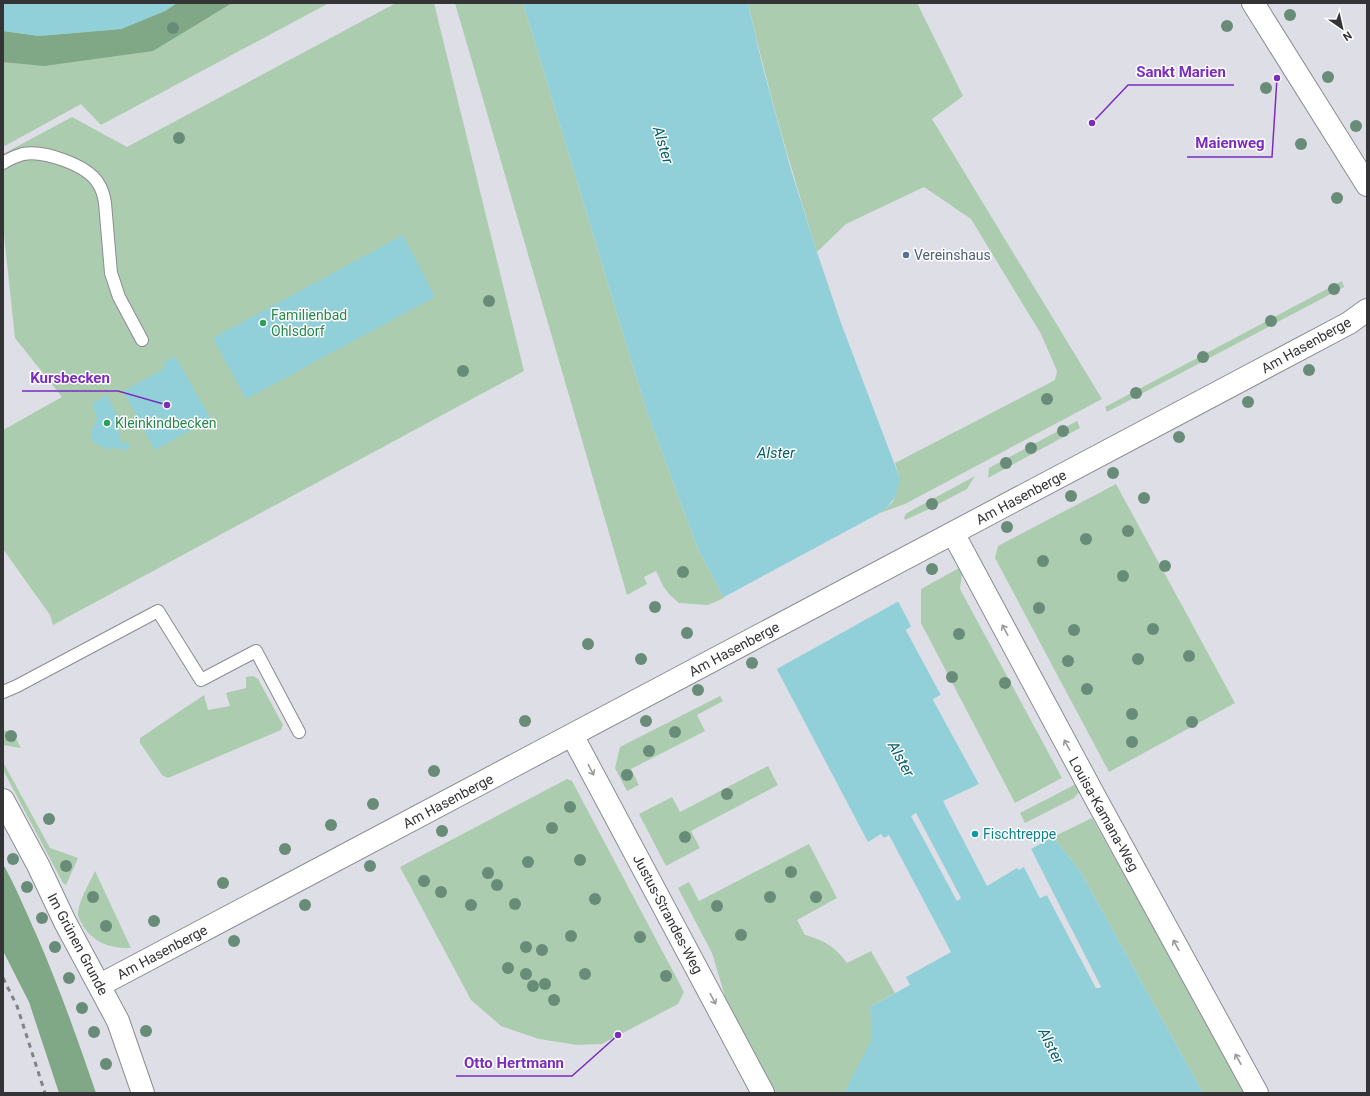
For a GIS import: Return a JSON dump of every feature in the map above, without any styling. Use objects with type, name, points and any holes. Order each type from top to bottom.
[{"type":"street","points":[[1253,3],[1367,185]]},
{"type":"street","name":"Am Hasenberge","points":[[100,985],[1349,323],[1367,310]]},
{"type":"street","name":"Louisa-Kamana-Weg","points":[[953,533],[1096,799],[1257,1093]]},
{"type":"street","name":"Justus-Strandes-Weg","points":[[572,735],[763,1093]]},
{"type":"street","name":"Im Grünen Grunde","points":[[3,800],[38,865],[65,922],[118,1021],[143,1093]]},
{"type":"lane","points":[[3,162],[24,154],[49,156],[83,168],[98,182],[105,203],[110,272],[119,296],[142,340]]},
{"type":"lane","points":[[3,692],[158,611],[201,680],[256,652],[299,732]]},
{"type":"green space","points":[[3,3],[329,3],[101,125],[81,104],[3,147]]},
{"type":"green space","points":[[177,3],[232,3],[153,51],[44,66],[3,62],[3,31],[39,36],[121,29],[165,11]]},
{"type":"green space","name":"Familienbad Ohlsdorf","points":[[396,3],[434,3],[524,371],[53,625],[50,615],[3,549],[3,430],[62,397],[15,338],[3,226],[3,154],[72,117],[127,147]]},
{"type":"green space","points":[[455,3],[523,3],[646,409],[698,549],[724,598],[708,605],[679,603],[663,586],[656,571],[644,577],[647,584],[627,595]]},
{"type":"green space","points":[[748,3],[917,3],[963,96],[932,119],[1102,399],[905,504],[880,513],[893,502],[899,476],[895,463],[1055,380],[1057,371],[1041,334],[971,219],[924,187],[846,224],[817,252],[780,128]]},
{"type":"green space","points":[[1342,281],[1344,287],[1107,412],[1105,407]]},
{"type":"green space","points":[[1077,421],[1080,428],[988,478],[989,468]]},
{"type":"green space","points":[[975,476],[967,489],[905,520],[904,517],[907,513]]},
{"type":"green space","points":[[1116,484],[1235,703],[1109,772],[995,558],[998,546]]},
{"type":"green space","points":[[959,568],[962,573],[960,589],[1062,778],[1015,803],[921,623],[921,589]]},
{"type":"green space","points":[[253,676],[258,679],[283,725],[281,730],[168,778],[162,775],[140,743],[140,738],[204,695],[208,710],[230,706],[226,693],[246,688],[246,677]]},
{"type":"green space","points":[[720,696],[723,701],[697,715],[705,731],[631,769],[639,785],[627,791],[615,768],[620,747]]},
{"type":"green space","points":[[3,730],[13,733],[21,748],[3,745]]},
{"type":"green space","points":[[3,762],[50,848],[78,858],[66,885],[63,883],[3,770]]},
{"type":"green space","points":[[768,766],[778,785],[691,831],[700,848],[666,866],[639,814],[672,797],[680,812]]},
{"type":"green space","points":[[567,779],[572,781],[684,992],[678,1004],[602,1044],[577,1045],[539,1039],[501,1026],[471,1000],[400,867]]},
{"type":"green space","points":[[1076,784],[1080,791],[1074,798],[1025,823],[1020,813]]},
{"type":"green space","points":[[1092,818],[1247,1093],[1203,1093],[1080,871],[1053,837]]},
{"type":"green space","points":[[809,844],[837,898],[797,920],[805,935],[834,948],[847,963],[871,951],[895,993],[870,1007],[873,1039],[844,1093],[775,1093],[727,1003],[712,953],[678,888],[689,882],[699,901]]},
{"type":"green space","points":[[3,864],[17,891],[45,955],[96,1093],[59,1093],[29,1002],[3,951]]},
{"type":"green space","points":[[95,871],[131,948],[110,946],[98,941],[87,932],[79,919],[79,907]]},
{"type":"water","points":[[3,3],[177,3],[165,11],[121,29],[39,36],[3,31]]},
{"type":"water","name":"Alster","points":[[523,3],[748,3],[762,64],[791,170],[817,252],[841,323],[899,476],[896,494],[892,501],[881,512],[858,526],[909,622],[911,627],[906,630],[941,695],[933,700],[979,784],[943,801],[987,886],[1017,868],[1019,870],[1024,867],[1040,898],[1047,895],[1096,988],[1101,987],[1031,849],[1053,837],[1080,871],[1203,1093],[844,1093],[872,1039],[870,1007],[910,985],[906,977],[951,952],[889,835],[884,838],[881,834],[868,842],[736,592],[724,598],[698,549],[646,409]],"holes":[[[916,813],[961,898],[957,901],[911,816]]]},
{"type":"water","points":[[403,235],[435,297],[246,399],[213,338]]},
{"type":"water","points":[[175,356],[211,419],[155,450],[123,391],[165,368],[163,363]]},
{"type":"water","name":"Kleinkindbecken","points":[[107,395],[118,417],[120,441],[130,444],[130,447],[126,450],[122,450],[120,447],[117,449],[110,449],[94,443],[92,440],[91,434],[97,419],[92,403]]},
{"type":"pier","points":[[880,513],[881,515],[860,527],[899,601],[775,670],[735,594],[725,599],[724,597]]},
{"type":"pier","points":[[911,627],[912,629],[909,631],[943,694],[936,700],[981,783],[980,785],[933,699],[941,695],[906,630]]},
{"type":"pier","points":[[1030,847],[1101,987],[1096,988],[1047,895],[1040,898],[1023,865],[1026,866],[1041,896],[1046,893],[1049,894],[1098,985],[1050,893],[1029,850]]},
{"type":"railway","points":[[3,978],[17,1006],[45,1093]]},
{"type":"place","name":"Maienweg","points":[[1277,78]]},
{"type":"place","name":"Sankt Marien","points":[[1092,123]]},
{"type":"place","name":"Vereinshaus","points":[[906,255]]},
{"type":"place","name":"Familienbad Ohlsdorf","points":[[263,323]]},
{"type":"place","name":"Kursbecken","points":[[167,405]]},
{"type":"place","name":"Kleinkindbecken","points":[[107,423]]},
{"type":"place","name":"Fischtreppe","points":[[975,834]]},
{"type":"place","name":"Otto Hertmann","points":[[618,1035]]}]
